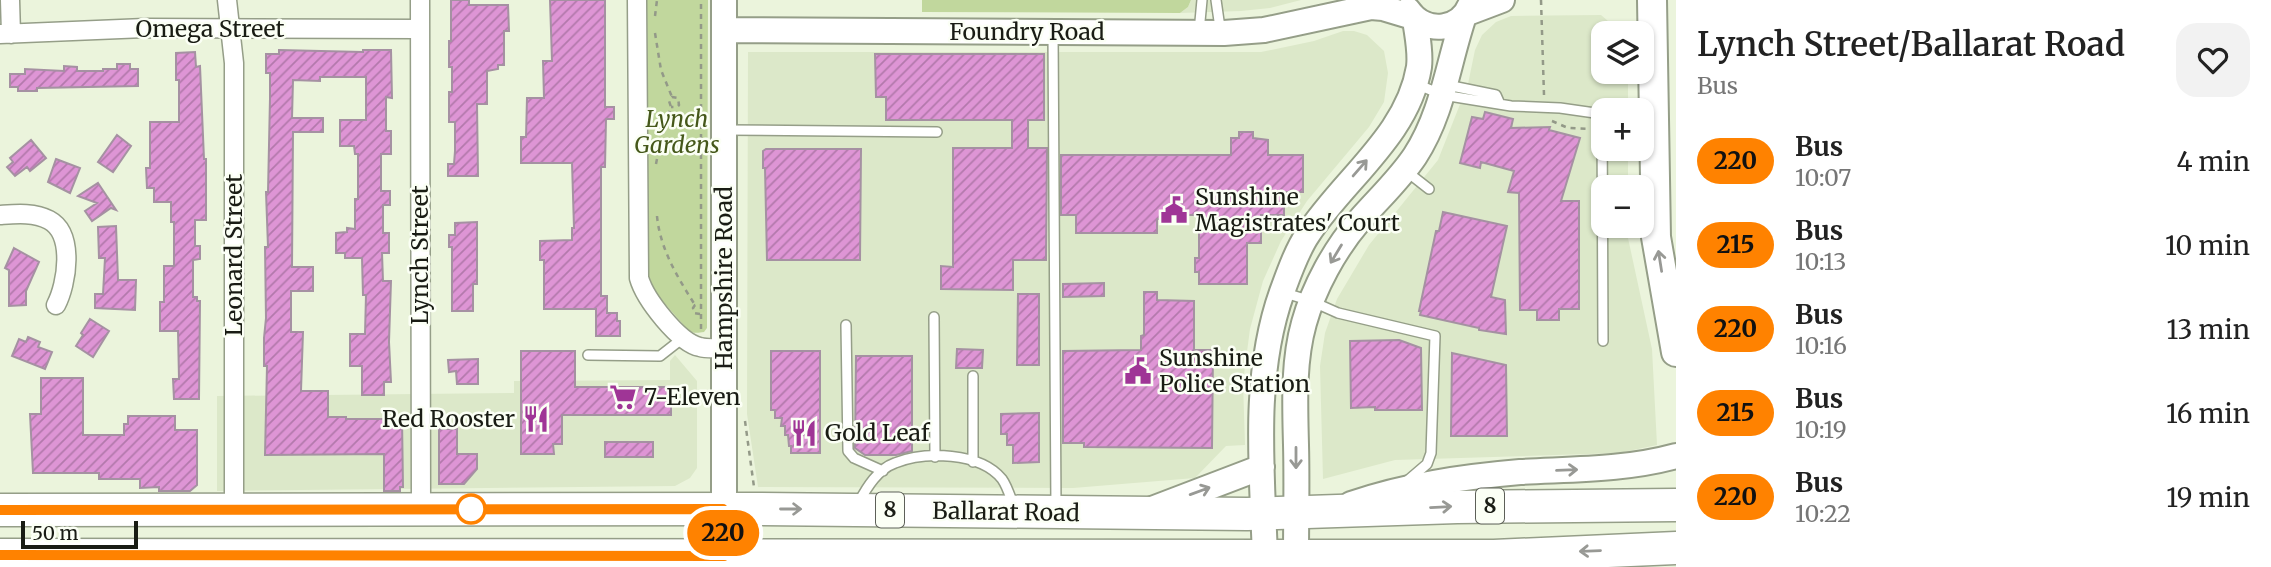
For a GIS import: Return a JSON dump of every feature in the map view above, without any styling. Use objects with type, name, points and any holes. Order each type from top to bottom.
[{"type":"highway","name":"Ballarat Road","points":[[0,510],[761,509],[1138,514],[1676,505]]},
{"type":"highway","points":[[556,556],[557,535],[571,509]]},
{"type":"highway","name":"Ballarat Road","points":[[0,555],[446,562],[496,562],[556,556],[724,561],[1182,562],[1230,562],[1281,557],[1418,562],[1631,558],[1676,548]]},
{"type":"main road","points":[[1652,0],[1656,237],[1676,352]]},
{"type":"street","points":[[5,34],[10,0]]},
{"type":"street","name":"Leonard Street","points":[[227,0],[234,62],[234,510]]},
{"type":"street","name":"Lynch Street","points":[[420,0],[421,509]]},
{"type":"street","points":[[638,0],[639,278],[650,301],[683,338],[712,348]]},
{"type":"street","name":"Hampshire Road","points":[[724,0],[724,130],[712,348],[724,561]]},
{"type":"street","name":"Foundry Road","points":[[1328,16],[1356,0]]},
{"type":"street","points":[[1281,557],[1310,513],[1295,403],[1297,356],[1311,301],[1341,245],[1405,170],[1423,142],[1444,90],[1467,10],[1502,0]]},
{"type":"street","name":"Foundry Road","points":[[725,30],[1224,33],[1264,30],[1377,7],[1410,12],[1425,25],[1437,28],[1449,26],[1467,10]]},
{"type":"street","points":[[1281,557],[1264,513],[1263,382],[1270,334],[1282,292],[1307,236],[1392,130],[1414,84],[1420,63],[1410,12]]},
{"type":"street","name":"Omega Street","points":[[5,34],[145,28],[420,29]]},
{"type":"street","points":[[0,215],[39,216],[49,220],[61,232],[65,249],[65,277],[63,291],[56,305]]},
{"type":"street","points":[[1310,513],[1397,489],[1443,480],[1480,475],[1627,466],[1676,456]]},
{"type":"street","points":[[1138,514],[1262,467]]},
{"type":"lane","points":[[1199,33],[1202,0]]},
{"type":"lane","points":[[1216,0],[1224,33]]},
{"type":"lane","points":[[1053,32],[1056,514]]},
{"type":"lane","points":[[1414,84],[1496,95],[1500,104],[1591,112]]},
{"type":"lane","points":[[724,130],[937,132]]},
{"type":"lane","points":[[1602,161],[1603,341]]},
{"type":"lane","points":[[1405,170],[1429,189]]},
{"type":"lane","points":[[1282,292],[1338,313],[1435,337],[1429,460],[1397,489]]},
{"type":"lane","points":[[934,317],[935,457]]},
{"type":"lane","points":[[846,325],[848,451],[854,458],[884,471]]},
{"type":"lane","points":[[588,355],[660,356],[683,338]]},
{"type":"lane","points":[[973,376],[973,462]]},
{"type":"lane","points":[[855,510],[874,479],[894,463],[960,456],[991,469],[1004,481],[1016,511]]},
{"type":"path","points":[[655,17],[657,0]]},
{"type":"path","points":[[701,0],[701,314],[712,348]]},
{"type":"path","points":[[1541,0],[1545,118],[1568,128],[1591,127]]},
{"type":"path","points":[[655,26],[661,70],[672,97],[656,164]]},
{"type":"path","points":[[671,107],[677,107],[680,103],[678,98],[672,97]]},
{"type":"path","points":[[656,210],[659,232],[668,257],[695,305]]},
{"type":"path","points":[[695,305],[701,305]]},
{"type":"path","points":[[695,305],[693,312],[701,314]]},
{"type":"path","points":[[745,421],[754,480],[753,496],[761,509]]},
{"type":"shaded area","points":[[1191,0],[1301,0],[1270,8],[1180,13],[1188,7]]},
{"type":"shaded area","points":[[1601,15],[1608,21],[1591,21],[1591,84],[1628,84],[1628,98],[1591,98],[1591,161],[1628,161],[1628,175],[1591,175],[1591,238],[1628,238],[1652,349],[1657,445],[1619,453],[1395,460],[1323,479],[1320,366],[1325,333],[1337,299],[1369,245],[1438,160],[1468,84],[1475,50],[1482,35],[1496,22],[1511,16]]},
{"type":"shaded area","points":[[1343,31],[1367,35],[1384,51],[1388,73],[1384,102],[1369,127],[1307,201],[1281,241],[1263,281],[1250,329],[1243,382],[1245,445],[1226,446],[1195,478],[1073,488],[758,487],[747,414],[748,52],[1261,52],[1314,41]]},
{"type":"shaded area","points":[[675,355],[697,381],[697,468],[690,478],[675,486],[217,491],[217,396],[514,393],[514,381],[670,380],[670,361]]},
{"type":"green space","name":"Lynch Gardens","points":[[647,0],[708,0],[707,328],[704,332],[697,333],[687,329],[652,289],[648,276]]},
{"type":"green space","points":[[922,0],[1191,0],[1188,7],[1180,13],[922,12]]},
{"type":"building","points":[[451,0],[469,0],[469,5],[508,5],[509,31],[504,31],[504,65],[487,71],[487,104],[477,104],[478,176],[448,176],[448,164],[454,164],[455,151],[455,122],[449,122],[449,92],[452,92],[452,67],[449,67]]},
{"type":"building","points":[[550,0],[605,0],[605,107],[614,107],[614,119],[606,119],[605,167],[601,167],[601,296],[607,296],[607,313],[617,313],[620,336],[596,336],[596,309],[544,309],[544,260],[540,260],[540,241],[572,240],[574,228],[572,163],[521,163],[521,137],[526,137],[527,98],[544,98],[543,61],[552,61]]},
{"type":"building","points":[[279,50],[391,50],[392,98],[386,97],[386,131],[391,131],[391,154],[381,154],[381,191],[390,191],[390,205],[383,205],[383,233],[389,233],[389,253],[382,253],[383,281],[391,281],[391,382],[384,382],[384,395],[362,395],[362,366],[350,366],[350,334],[365,334],[366,295],[363,295],[362,258],[345,258],[345,253],[336,253],[336,233],[347,232],[347,228],[355,229],[355,199],[358,199],[358,154],[355,154],[354,146],[340,146],[340,120],[366,120],[366,77],[320,77],[320,81],[293,80],[292,118],[323,118],[323,132],[293,132],[292,267],[313,267],[313,291],[291,291],[291,332],[303,332],[301,391],[328,391],[328,417],[402,419],[403,487],[400,487],[400,491],[384,491],[384,454],[265,455],[265,247],[268,247],[266,192],[270,98],[270,73],[266,73],[266,54],[279,54]]},
{"type":"building","points":[[195,52],[196,67],[200,66],[206,159],[206,220],[195,220],[195,246],[200,246],[200,259],[193,260],[193,297],[200,301],[199,399],[174,399],[173,379],[179,379],[178,331],[160,331],[160,302],[164,302],[164,266],[174,266],[174,222],[171,222],[171,202],[154,202],[154,188],[147,188],[146,168],[150,168],[150,122],[179,122],[176,53]]},
{"type":"building","points":[[875,54],[1044,54],[1044,120],[1028,120],[1028,148],[1047,148],[1046,260],[1013,260],[1013,290],[941,289],[941,266],[953,267],[953,148],[1012,148],[1012,120],[886,120],[886,97],[876,97]]},
{"type":"building","points":[[117,64],[130,64],[130,69],[138,69],[138,86],[37,88],[37,91],[18,91],[18,87],[10,87],[10,74],[25,74],[25,69],[64,71],[64,66],[77,67],[77,71],[103,71],[117,69]]},
{"type":"building","points":[[1485,112],[1513,119],[1511,128],[1550,127],[1549,130],[1580,138],[1561,201],[1579,201],[1579,309],[1559,309],[1559,320],[1537,320],[1537,310],[1520,310],[1519,193],[1508,192],[1514,171],[1481,162],[1480,168],[1460,163],[1472,117],[1483,119]]},
{"type":"building","name":"Sunshine Magistrates' Court","points":[[1239,132],[1253,132],[1253,138],[1268,140],[1268,155],[1303,155],[1303,192],[1284,192],[1284,215],[1261,215],[1261,243],[1247,243],[1247,284],[1199,284],[1199,272],[1195,272],[1195,258],[1199,258],[1199,215],[1168,215],[1168,219],[1157,219],[1157,233],[1076,233],[1076,215],[1061,215],[1061,155],[1231,155],[1231,138],[1239,138]]},
{"type":"building","points":[[117,135],[131,146],[113,172],[98,162]]},
{"type":"building","points":[[31,140],[46,158],[30,171],[27,167],[15,176],[7,167],[13,162],[10,158]]},
{"type":"building","points":[[861,149],[860,260],[767,260],[763,168],[763,151]]},
{"type":"building","points":[[56,159],[80,168],[70,193],[48,182]]},
{"type":"building","points":[[98,183],[116,210],[111,208],[92,221],[85,211],[97,203],[78,196]]},
{"type":"building","points":[[1443,212],[1507,226],[1491,297],[1505,300],[1506,334],[1420,315],[1436,231],[1439,231]]},
{"type":"building","points":[[477,222],[477,284],[473,284],[473,311],[452,311],[452,247],[449,247],[449,235],[455,235],[455,223]]},
{"type":"building","points":[[116,226],[118,280],[136,280],[135,310],[95,308],[95,294],[103,294],[105,258],[99,258],[98,227]]},
{"type":"building","points":[[14,248],[39,262],[26,291],[26,305],[9,306],[9,270],[5,268]]},
{"type":"building","points":[[1104,283],[1104,296],[1063,297],[1063,284]]},
{"type":"building","name":"Sunshine Police Station","points":[[1144,292],[1157,292],[1157,300],[1194,301],[1194,350],[1213,350],[1212,448],[1084,447],[1084,443],[1063,443],[1063,351],[1141,350],[1141,336],[1144,335]]},
{"type":"building","points":[[1018,294],[1039,294],[1039,365],[1017,365]]},
{"type":"building","points":[[90,319],[109,331],[93,357],[76,346]]},
{"type":"building","points":[[28,337],[40,342],[38,347],[52,352],[45,369],[12,356],[19,339],[26,342]]},
{"type":"building","points":[[1399,340],[1421,348],[1422,410],[1351,408],[1350,341]]},
{"type":"building","points":[[957,349],[983,350],[982,368],[956,368]]},
{"type":"building","points":[[521,351],[575,351],[575,387],[671,387],[671,415],[562,415],[562,444],[553,444],[554,454],[521,454]]},
{"type":"building","points":[[771,351],[820,351],[820,453],[791,453],[785,426],[781,426],[782,418],[775,418],[775,410],[771,410]]},
{"type":"building","points":[[1452,353],[1506,365],[1507,436],[1451,436]]},
{"type":"building","points":[[856,356],[912,356],[912,451],[896,455],[865,455],[855,448]]},
{"type":"building","points":[[478,359],[478,384],[457,384],[456,371],[449,372],[448,360]]},
{"type":"building","points":[[41,378],[83,378],[83,435],[124,435],[124,424],[128,424],[128,416],[175,416],[175,430],[197,430],[197,485],[190,491],[159,491],[159,487],[140,488],[140,479],[99,479],[99,473],[33,473],[30,414],[41,414]]},
{"type":"building","points":[[1039,413],[1039,462],[1013,463],[1013,445],[1007,445],[1007,434],[1001,434],[1001,414]]},
{"type":"building","points":[[439,429],[457,429],[457,454],[477,454],[477,469],[464,484],[439,484]]},
{"type":"building","points":[[605,442],[653,442],[653,457],[605,457]]},
{"type":"bus line","name":"220","points":[[0,510],[723,509],[724,556],[0,555]]},
{"type":"place","name":"Sunshine Magistrates' Court","points":[[1174,210]]},
{"type":"place","name":"Sunshine Police Station","points":[[1138,371]]},
{"type":"place","name":"7-Eleven","points":[[623,397]]},
{"type":"place","name":"Red Rooster","points":[[536,419]]},
{"type":"place","name":"Gold Leaf","points":[[804,433]]}]
